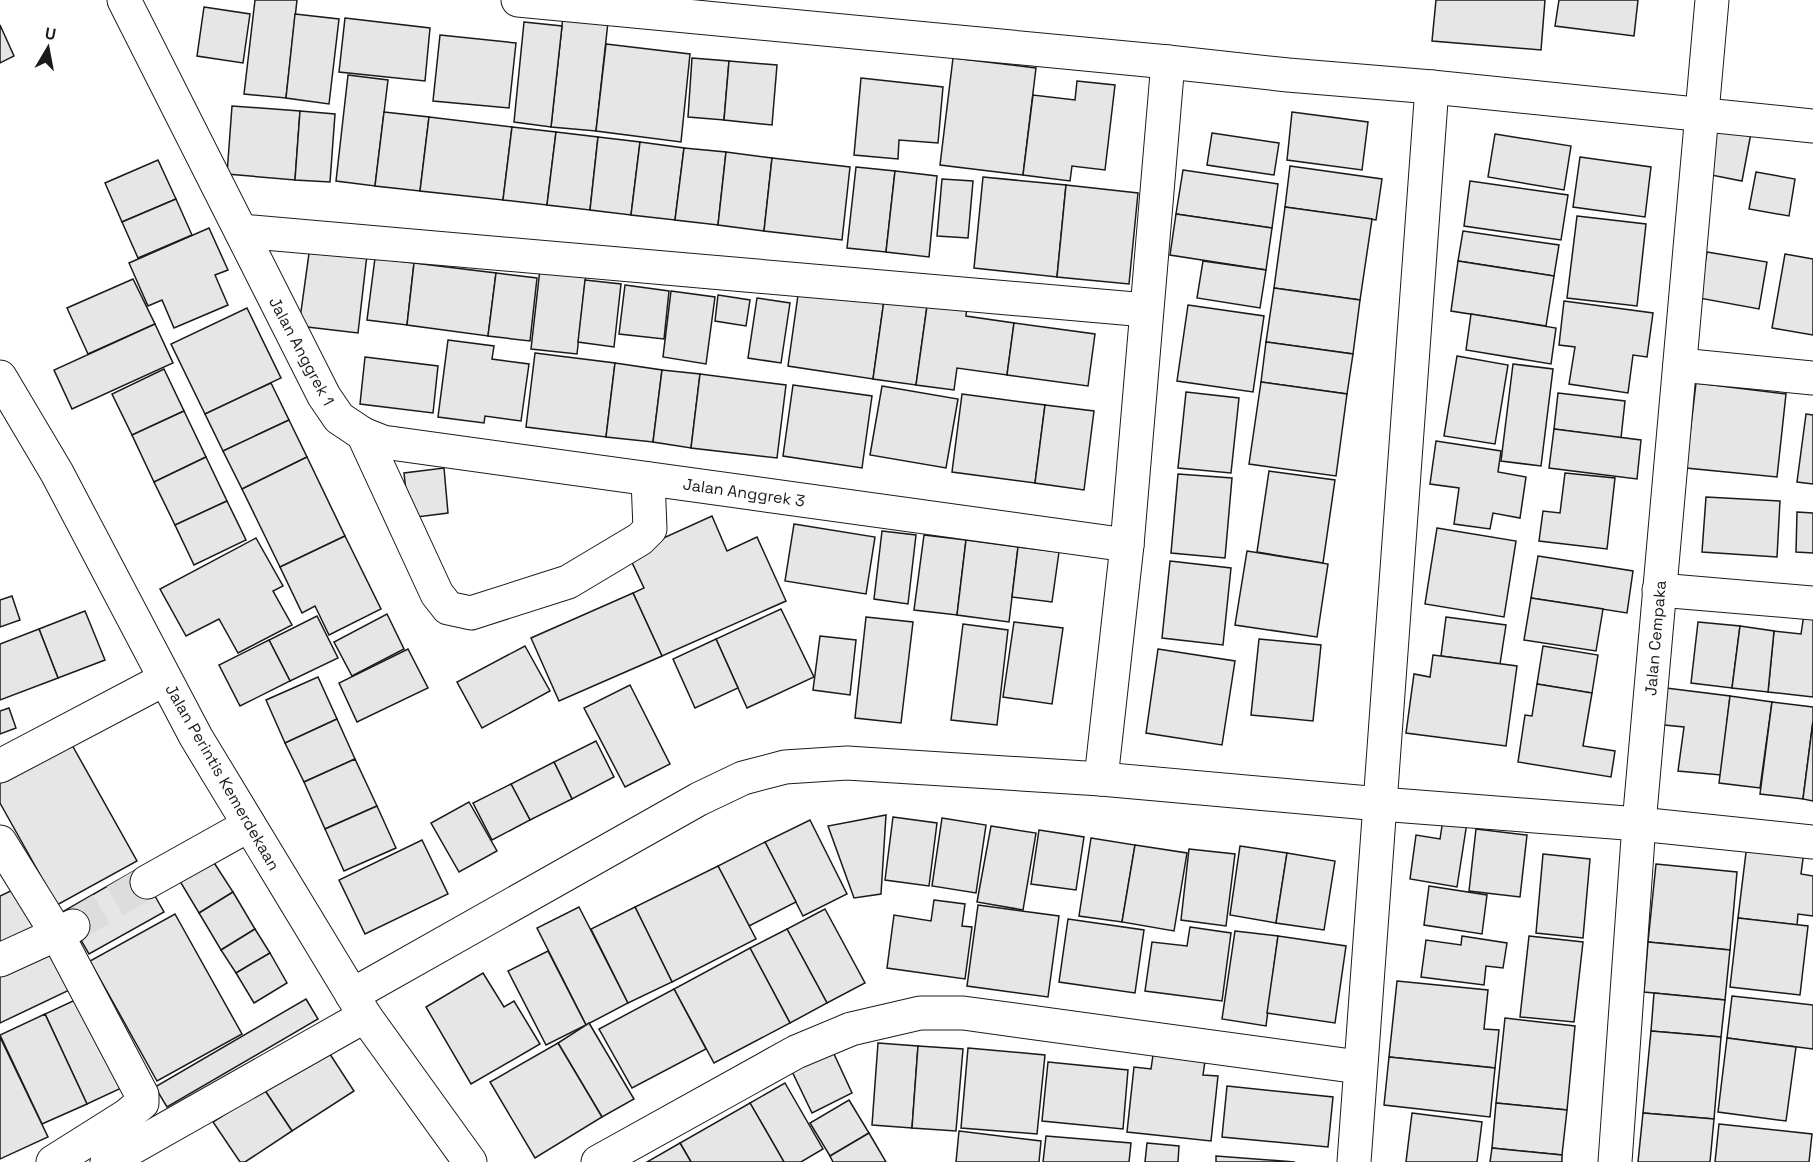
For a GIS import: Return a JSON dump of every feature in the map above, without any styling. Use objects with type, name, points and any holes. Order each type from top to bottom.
[{"type":"street","name":"Jalan Anggrek 1","points":[[124,0],[324,396],[339,418],[363,434]]},
{"type":"street","points":[[518,0],[1432,87],[1813,126]]},
{"type":"street","name":"Jalan Cempaka","points":[[1615,1162],[1639,824],[1712,0]]},
{"type":"street","points":[[1101,779],[1127,545],[1168,62]]},
{"type":"street","points":[[1354,1162],[1359,1067],[1432,87]]},
{"type":"street","points":[[241,231],[1146,310]]},
{"type":"street","points":[[1680,364],[1813,378]]},
{"type":"street","name":"Jalan Perintis Kemerdekaan","points":[[0,377],[57,473],[196,737],[359,1005],[470,1162]]},
{"type":"street","points":[[363,434],[437,594],[448,608],[471,613],[568,582],[640,539],[650,529],[648,479]]},
{"type":"street","name":"Jalan Anggrek 3","points":[[363,434],[383,442],[1127,545]]},
{"type":"street","points":[[1659,590],[1813,603]]},
{"type":"street","points":[[0,766],[165,679]]},
{"type":"street","points":[[107,1162],[359,1005],[699,799],[743,778],[785,767],[847,763],[1101,779],[1639,824],[1813,842]]},
{"type":"street","points":[[147,882],[249,825]]},
{"type":"street","points":[[0,842],[65,930],[142,1095],[142,1103],[126,1116],[53,1162]]},
{"type":"street","points":[[0,960],[65,930]]},
{"type":"street","points":[[598,1162],[796,1052],[850,1029],[920,1013],[963,1013],[1359,1067]]},
{"type":"building","points":[[255,0],[297,0],[286,98],[244,94]]},
{"type":"building","points":[[1436,0],[1545,0],[1541,50],[1432,41]]},
{"type":"building","points":[[1559,0],[1638,0],[1634,36],[1555,26]]},
{"type":"building","points":[[204,7],[250,14],[243,63],[197,56]]},
{"type":"building","points":[[564,7],[609,13],[596,131],[551,127]]},
{"type":"building","points":[[295,14],[339,19],[329,104],[286,98]]},
{"type":"building","points":[[345,18],[430,28],[425,81],[339,72]]},
{"type":"building","points":[[524,22],[562,26],[551,127],[514,122]]},
{"type":"building","points":[[0,25],[14,56],[0,63]]},
{"type":"building","points":[[440,35],[516,43],[509,108],[433,101]]},
{"type":"building","points":[[606,44],[690,54],[681,142],[596,131]]},
{"type":"building","points":[[692,58],[729,61],[724,120],[688,117]]},
{"type":"building","points":[[953,58],[1036,68],[1023,175],[940,165]]},
{"type":"building","points":[[729,61],[777,65],[772,125],[724,120]]},
{"type":"building","points":[[348,75],[388,80],[375,186],[336,181]]},
{"type":"building","points":[[861,78],[943,87],[938,143],[899,140],[898,159],[854,155]]},
{"type":"building","points":[[1077,81],[1115,85],[1105,170],[1072,166],[1070,181],[1023,175],[1033,95],[1075,100]]},
{"type":"building","points":[[232,106],[300,111],[295,180],[227,174]]},
{"type":"building","points":[[300,111],[335,114],[330,182],[295,180]]},
{"type":"building","points":[[384,112],[429,117],[420,191],[375,186]]},
{"type":"building","points":[[1292,112],[1368,122],[1362,170],[1287,160]]},
{"type":"building","points":[[429,117],[512,127],[503,200],[420,191]]},
{"type":"building","points":[[1715,126],[1751,133],[1742,181],[1706,174]]},
{"type":"building","points":[[512,127],[556,132],[547,205],[503,200]]},
{"type":"building","points":[[556,132],[598,137],[590,210],[547,205]]},
{"type":"building","points":[[1212,133],[1279,143],[1274,175],[1207,165]]},
{"type":"building","points":[[1495,134],[1571,146],[1564,190],[1488,177]]},
{"type":"building","points":[[598,137],[640,142],[631,215],[590,210]]},
{"type":"building","points":[[640,142],[684,148],[675,220],[631,215]]},
{"type":"building","points":[[684,148],[726,152],[718,225],[675,220]]},
{"type":"building","points":[[726,152],[772,158],[764,231],[718,225]]},
{"type":"building","points":[[1580,157],[1651,167],[1645,217],[1573,207]]},
{"type":"building","points":[[772,158],[850,167],[842,240],[764,231]]},
{"type":"building","points":[[158,160],[176,199],[122,222],[105,183]]},
{"type":"building","points":[[1290,166],[1382,179],[1376,220],[1285,207]]},
{"type":"building","points":[[856,167],[895,171],[886,252],[847,248]]},
{"type":"building","points":[[1183,170],[1278,184],[1272,228],[1176,214]]},
{"type":"building","points":[[895,171],[937,176],[929,257],[886,252]]},
{"type":"building","points":[[1756,172],[1795,179],[1789,216],[1749,209]]},
{"type":"building","points":[[983,177],[1066,185],[1057,277],[974,268]]},
{"type":"building","points":[[942,179],[973,181],[968,238],[937,236]]},
{"type":"building","points":[[1470,181],[1568,195],[1561,240],[1464,226]]},
{"type":"building","points":[[1066,185],[1138,193],[1129,284],[1057,277]]},
{"type":"building","points":[[176,199],[192,235],[138,258],[122,222]]},
{"type":"building","points":[[1285,207],[1372,219],[1360,300],[1274,288]]},
{"type":"building","points":[[1176,214],[1272,228],[1266,270],[1170,255]]},
{"type":"building","points":[[1577,216],[1646,224],[1637,306],[1567,298]]},
{"type":"building","points":[[209,228],[228,270],[215,275],[228,305],[174,328],[162,300],[148,306],[129,263]]},
{"type":"building","points":[[1463,231],[1559,245],[1554,276],[1458,261]]},
{"type":"building","points":[[311,239],[368,246],[358,333],[299,326]]},
{"type":"building","points":[[1707,252],[1767,262],[1759,309],[1699,298]]},
{"type":"building","points":[[1785,254],[1813,259],[1813,335],[1772,328]]},
{"type":"building","points":[[375,258],[414,263],[407,325],[367,320]]},
{"type":"building","points":[[541,260],[587,265],[577,354],[531,349]]},
{"type":"building","points":[[1203,261],[1266,270],[1260,308],[1197,298]]},
{"type":"building","points":[[1458,261],[1554,276],[1546,326],[1451,311]]},
{"type":"building","points":[[414,263],[496,273],[488,336],[407,325]]},
{"type":"building","points":[[496,273],[537,278],[530,341],[488,336]]},
{"type":"building","points":[[133,279],[155,324],[88,354],[67,308]]},
{"type":"building","points":[[585,280],[621,284],[614,347],[578,342]]},
{"type":"building","points":[[800,281],[885,293],[873,379],[788,366]]},
{"type":"building","points":[[625,285],[669,291],[664,339],[619,334]]},
{"type":"building","points":[[1274,288],[1360,300],[1353,354],[1266,342]]},
{"type":"building","points":[[671,291],[715,297],[706,364],[663,357]]},
{"type":"building","points":[[885,293],[928,299],[916,385],[873,379]]},
{"type":"building","points":[[718,295],[750,300],[746,326],[715,321]]},
{"type":"building","points":[[757,298],[790,303],[781,363],[748,358]]},
{"type":"building","points":[[928,299],[967,305],[966,316],[1014,323],[1007,375],[957,368],[954,390],[916,385]]},
{"type":"building","points":[[1564,301],[1653,313],[1647,357],[1633,355],[1628,393],[1569,384],[1575,347],[1559,345]]},
{"type":"building","points":[[1188,305],[1264,316],[1253,392],[1177,381]]},
{"type":"building","points":[[247,308],[281,378],[205,414],[171,344]]},
{"type":"building","points":[[1471,314],[1556,328],[1551,364],[1466,350]]},
{"type":"building","points":[[1014,323],[1095,334],[1088,386],[1007,375]]},
{"type":"building","points":[[155,324],[173,363],[72,409],[54,370]]},
{"type":"building","points":[[448,340],[494,346],[492,359],[529,364],[521,421],[485,416],[484,423],[438,417]]},
{"type":"building","points":[[1266,342],[1353,354],[1347,394],[1261,382]]},
{"type":"building","points":[[535,353],[615,363],[606,437],[526,427]]},
{"type":"building","points":[[1457,356],[1508,365],[1495,444],[1444,436]]},
{"type":"building","points":[[365,357],[438,366],[433,413],[360,404]]},
{"type":"building","points":[[615,363],[662,370],[653,442],[606,437]]},
{"type":"building","points":[[1513,364],[1553,369],[1541,466],[1501,461]]},
{"type":"building","points":[[164,369],[184,411],[132,435],[112,394]]},
{"type":"building","points":[[662,370],[700,374],[691,448],[653,442]]},
{"type":"building","points":[[700,374],[786,385],[777,458],[691,448]]},
{"type":"building","points":[[1261,382],[1347,394],[1336,476],[1249,464]]},
{"type":"building","points":[[271,383],[289,420],[223,451],[205,414]]},
{"type":"building","points":[[1696,383],[1786,394],[1777,477],[1686,468]]},
{"type":"building","points":[[793,385],[872,396],[862,468],[783,456]]},
{"type":"building","points":[[882,386],[958,399],[946,468],[870,455]]},
{"type":"building","points":[[1186,392],[1239,398],[1231,473],[1178,468]]},
{"type":"building","points":[[1558,393],[1625,401],[1621,438],[1554,429]]},
{"type":"building","points":[[962,394],[1045,405],[1035,483],[952,472]]},
{"type":"building","points":[[1045,405],[1094,411],[1084,490],[1035,483]]},
{"type":"building","points":[[184,411],[206,457],[154,482],[132,435]]},
{"type":"building","points":[[1806,414],[1813,415],[1813,484],[1797,482]]},
{"type":"building","points":[[289,420],[307,457],[242,489],[223,451]]},
{"type":"building","points":[[1554,429],[1641,440],[1637,479],[1549,468]]},
{"type":"building","points":[[1436,441],[1501,451],[1498,472],[1526,477],[1520,518],[1493,513],[1490,529],[1454,524],[1459,488],[1430,484]]},
{"type":"building","points":[[206,457],[227,501],[175,525],[154,482]]},
{"type":"building","points":[[307,457],[345,536],[280,567],[242,489]]},
{"type":"building","points":[[444,468],[448,513],[409,518],[404,473]]},
{"type":"building","points":[[1269,471],[1335,480],[1323,563],[1257,552]]},
{"type":"building","points":[[1565,473],[1615,478],[1607,549],[1539,541],[1543,511],[1560,513]]},
{"type":"building","points":[[1178,474],[1232,478],[1225,558],[1171,553]]},
{"type":"building","points":[[1706,497],[1780,501],[1777,557],[1702,552]]},
{"type":"building","points":[[227,501],[246,540],[194,565],[175,525]]},
{"type":"building","points":[[1797,512],[1813,513],[1813,553],[1796,552]]},
{"type":"building","points":[[712,516],[727,551],[757,537],[786,601],[662,656],[633,593],[644,588],[628,554]]},
{"type":"building","points":[[794,524],[875,537],[866,594],[785,581]]},
{"type":"building","points":[[1437,528],[1516,541],[1504,617],[1425,604]]},
{"type":"building","points":[[882,531],[916,535],[908,604],[874,599]]},
{"type":"building","points":[[924,535],[966,540],[957,615],[914,610]]},
{"type":"building","points":[[345,536],[381,609],[329,635],[315,606],[302,613],[280,567]]},
{"type":"building","points":[[256,538],[283,586],[273,591],[292,625],[238,653],[219,619],[186,636],[160,589]]},
{"type":"building","points":[[966,540],[1018,547],[1009,622],[957,615]]},
{"type":"building","points":[[1018,547],[1059,552],[1052,602],[1012,597]]},
{"type":"building","points":[[1247,551],[1328,564],[1317,637],[1235,625]]},
{"type":"building","points":[[1538,556],[1633,571],[1627,613],[1531,598]]},
{"type":"building","points":[[1170,561],[1231,568],[1223,645],[1162,638]]},
{"type":"building","points":[[633,593],[662,656],[559,701],[531,638]]},
{"type":"building","points":[[12,596],[20,620],[0,627],[0,600]]},
{"type":"building","points":[[1531,598],[1603,609],[1596,651],[1524,640]]},
{"type":"building","points":[[781,609],[814,677],[747,708],[716,639]]},
{"type":"building","points":[[85,611],[105,660],[58,678],[39,629]]},
{"type":"building","points":[[387,614],[404,649],[352,676],[334,642]]},
{"type":"building","points":[[1804,614],[1813,615],[1813,697],[1768,692],[1774,631],[1801,634]]},
{"type":"building","points":[[317,616],[338,658],[290,681],[269,640]]},
{"type":"building","points":[[866,617],[913,622],[901,723],[855,718]]},
{"type":"building","points":[[1446,617],[1506,625],[1500,664],[1441,656]]},
{"type":"building","points":[[1014,622],[1063,628],[1052,704],[1003,697]]},
{"type":"building","points":[[1698,622],[1740,626],[1732,688],[1691,683]]},
{"type":"building","points":[[963,624],[1008,630],[997,725],[951,720]]},
{"type":"building","points":[[1740,626],[1774,631],[1768,692],[1732,688]]},
{"type":"building","points":[[39,629],[58,678],[0,700],[0,644]]},
{"type":"building","points":[[820,636],[856,640],[850,695],[813,690]]},
{"type":"building","points":[[716,639],[738,688],[695,708],[673,659]]},
{"type":"building","points":[[1259,639],[1321,645],[1313,721],[1251,715]]},
{"type":"building","points":[[269,640],[290,681],[240,706],[219,665]]},
{"type":"building","points":[[525,646],[550,691],[482,728],[457,682]]},
{"type":"building","points":[[1543,646],[1598,655],[1592,693],[1537,684]]},
{"type":"building","points":[[408,649],[428,688],[357,722],[339,683]]},
{"type":"building","points":[[1158,649],[1235,661],[1222,745],[1146,733]]},
{"type":"building","points":[[1433,655],[1517,666],[1506,746],[1406,733],[1414,674],[1430,677]]},
{"type":"building","points":[[318,677],[337,719],[285,743],[266,700]]},
{"type":"building","points":[[1537,684],[1592,693],[1583,746],[1615,751],[1611,777],[1518,762],[1525,715],[1532,716]]},
{"type":"building","points":[[630,685],[670,764],[625,787],[584,708]]},
{"type":"building","points":[[1658,687],[1730,696],[1721,775],[1678,771],[1684,727],[1654,724]]},
{"type":"building","points":[[1730,696],[1772,702],[1760,788],[1719,783]]},
{"type":"building","points":[[1772,702],[1813,707],[1803,799],[1760,794]]},
{"type":"building","points":[[9,708],[16,728],[0,734],[0,711]]},
{"type":"building","points":[[337,719],[355,759],[304,782],[285,743]]},
{"type":"building","points":[[1813,721],[1813,801],[1803,799]]},
{"type":"building","points":[[67,736],[137,861],[57,905],[0,803],[0,773]]},
{"type":"building","points":[[596,741],[614,777],[572,799],[554,762]]},
{"type":"building","points":[[355,759],[377,806],[325,829],[304,782]]},
{"type":"building","points":[[554,762],[572,799],[530,820],[511,784]]},
{"type":"building","points":[[511,784],[530,820],[492,840],[473,803]]},
{"type":"building","points":[[469,802],[497,851],[459,872],[431,823]]},
{"type":"building","points":[[377,806],[396,848],[344,871],[325,829]]},
{"type":"building","points":[[1444,813],[1468,816],[1457,887],[1410,879],[1416,835],[1440,839]]},
{"type":"building","points":[[886,815],[881,894],[854,898],[828,826]]},
{"type":"building","points":[[893,817],[937,823],[929,886],[885,880]]},
{"type":"building","points":[[942,818],[986,825],[976,893],[932,886]]},
{"type":"building","points":[[810,820],[847,894],[803,916],[765,842]]},
{"type":"building","points":[[991,826],[1036,833],[1023,910],[977,902]]},
{"type":"building","points":[[1476,829],[1527,835],[1520,897],[1469,891]]},
{"type":"building","points":[[1039,830],[1084,837],[1076,890],[1031,884]]},
{"type":"building","points":[[1091,838],[1135,845],[1122,922],[1079,916]]},
{"type":"building","points":[[422,840],[448,894],[365,934],[339,880]]},
{"type":"building","points":[[765,842],[796,902],[749,926],[718,866]]},
{"type":"building","points":[[1747,844],[1804,851],[1801,874],[1813,876],[1813,916],[1798,914],[1797,925],[1738,918]]},
{"type":"building","points":[[1135,845],[1187,853],[1174,931],[1122,922]]},
{"type":"building","points":[[1240,846],[1287,853],[1276,923],[1230,915]]},
{"type":"building","points":[[1189,849],[1235,854],[1226,926],[1181,920]]},
{"type":"building","points":[[1287,853],[1335,861],[1324,930],[1276,923]]},
{"type":"building","points":[[1543,854],[1590,859],[1583,938],[1536,933]]},
{"type":"building","points":[[211,858],[233,892],[199,913],[178,878]]},
{"type":"building","points":[[1656,864],[1737,872],[1730,950],[1648,942]]},
{"type":"building","points":[[718,866],[756,939],[672,982],[635,907]]},
{"type":"building","points":[[139,868],[164,912],[89,954],[64,911]]},
{"type":"building","points":[[23,885],[46,934],[0,955],[0,896]]},
{"type":"building","points":[[1429,886],[1487,895],[1482,934],[1424,925]]},
{"type":"building","points":[[233,892],[255,929],[221,950],[199,913]]},
{"type":"building","points":[[934,900],[965,904],[962,926],[972,927],[965,979],[887,968],[894,915],[931,921]]},
{"type":"building","points":[[978,905],[1059,916],[1048,997],[967,986]]},
{"type":"building","points":[[579,907],[628,1003],[586,1025],[537,928]]},
{"type":"building","points":[[635,907],[672,982],[628,1003],[591,929]]},
{"type":"building","points":[[825,909],[865,983],[827,1003],[787,929]]},
{"type":"building","points":[[175,914],[242,1034],[157,1081],[90,961]]},
{"type":"building","points":[[1738,918],[1808,926],[1800,995],[1730,987]]},
{"type":"building","points":[[1068,919],[1144,930],[1135,993],[1059,982]]},
{"type":"building","points":[[1190,927],[1231,933],[1222,1001],[1145,991],[1152,942],[1187,946]]},
{"type":"building","points":[[255,929],[270,953],[236,973],[221,950]]},
{"type":"building","points":[[787,929],[827,1003],[790,1023],[750,948]]},
{"type":"building","points":[[1235,931],[1278,936],[1266,1026],[1222,1019]]},
{"type":"building","points":[[1278,936],[1346,946],[1335,1023],[1267,1013]]},
{"type":"building","points":[[1462,936],[1507,943],[1503,968],[1486,966],[1484,985],[1421,977],[1426,940],[1461,945]]},
{"type":"building","points":[[1529,936],[1583,942],[1574,1022],[1520,1017]]},
{"type":"building","points":[[59,942],[80,985],[0,1023],[0,970]]},
{"type":"building","points":[[1648,942],[1730,950],[1725,1000],[1644,992]]},
{"type":"building","points":[[750,948],[790,1023],[714,1063],[674,989]]},
{"type":"building","points":[[548,951],[586,1025],[546,1045],[508,971]]},
{"type":"building","points":[[270,953],[287,983],[254,1003],[236,973]]},
{"type":"building","points":[[483,973],[504,1007],[514,1001],[540,1044],[471,1084],[426,1007]]},
{"type":"building","points":[[1397,981],[1488,990],[1484,1029],[1499,1030],[1495,1068],[1389,1057]]},
{"type":"building","points":[[674,989],[706,1049],[632,1088],[599,1029]]},
{"type":"building","points":[[1654,993],[1725,1000],[1721,1037],[1651,1031]]},
{"type":"building","points":[[88,994],[130,1084],[87,1104],[45,1014]]},
{"type":"building","points":[[1732,996],[1813,1005],[1813,1049],[1727,1038]]},
{"type":"building","points":[[306,999],[318,1019],[167,1107],[155,1087]]},
{"type":"building","points":[[45,1014],[87,1104],[42,1124],[0,1035]]},
{"type":"building","points":[[1505,1018],[1575,1026],[1567,1110],[1496,1103]]},
{"type":"building","points":[[589,1023],[634,1099],[602,1117],[558,1043]]},
{"type":"building","points":[[1651,1031],[1721,1037],[1714,1119],[1643,1113]]},
{"type":"building","points":[[0,1037],[48,1137],[0,1159]]},
{"type":"building","points":[[1727,1038],[1796,1047],[1786,1121],[1718,1112]]},
{"type":"building","points":[[828,1041],[852,1093],[812,1113],[787,1061]]},
{"type":"building","points":[[558,1043],[602,1117],[535,1158],[490,1082]]},
{"type":"building","points":[[878,1043],[918,1046],[912,1128],[872,1125]]},
{"type":"building","points":[[918,1046],[963,1049],[956,1131],[912,1128]]},
{"type":"building","points":[[326,1048],[354,1091],[292,1131],[264,1089]]},
{"type":"building","points":[[968,1048],[1045,1055],[1037,1134],[961,1128]]},
{"type":"building","points":[[1153,1055],[1205,1061],[1203,1075],[1218,1076],[1211,1141],[1127,1132],[1134,1067],[1151,1069]]},
{"type":"building","points":[[1389,1057],[1495,1068],[1490,1117],[1384,1105]]},
{"type":"building","points":[[1048,1062],[1128,1070],[1123,1129],[1042,1121]]},
{"type":"building","points":[[785,1083],[823,1149],[801,1162],[784,1162],[750,1103]]},
{"type":"building","points":[[1227,1086],[1333,1097],[1328,1147],[1222,1137]]},
{"type":"building","points":[[264,1089],[292,1131],[245,1162],[240,1162],[213,1122]]},
{"type":"building","points":[[849,1100],[869,1133],[830,1156],[810,1123]]},
{"type":"building","points":[[750,1103],[784,1162],[691,1162],[680,1143]]},
{"type":"building","points":[[1496,1103],[1567,1110],[1562,1155],[1492,1148]]},
{"type":"building","points":[[1412,1113],[1482,1122],[1477,1162],[1406,1162]]},
{"type":"building","points":[[1643,1113],[1714,1119],[1710,1162],[1638,1162]]},
{"type":"building","points":[[1719,1124],[1812,1134],[1809,1162],[1715,1162]]},
{"type":"building","points":[[959,1131],[1041,1141],[1039,1162],[956,1162]]},
{"type":"building","points":[[869,1133],[886,1162],[833,1162],[830,1156]]},
{"type":"building","points":[[1046,1136],[1131,1143],[1129,1162],[1043,1162]]},
{"type":"building","points":[[680,1143],[691,1162],[647,1162]]},
{"type":"building","points":[[1147,1143],[1179,1146],[1178,1162],[1145,1162]]},
{"type":"building","points":[[1492,1148],[1562,1155],[1562,1162],[1490,1162]]},
{"type":"building","points":[[1216,1156],[1295,1162],[1216,1162]]},
{"type":"tunnel","points":[[73,926],[147,882]]}]
